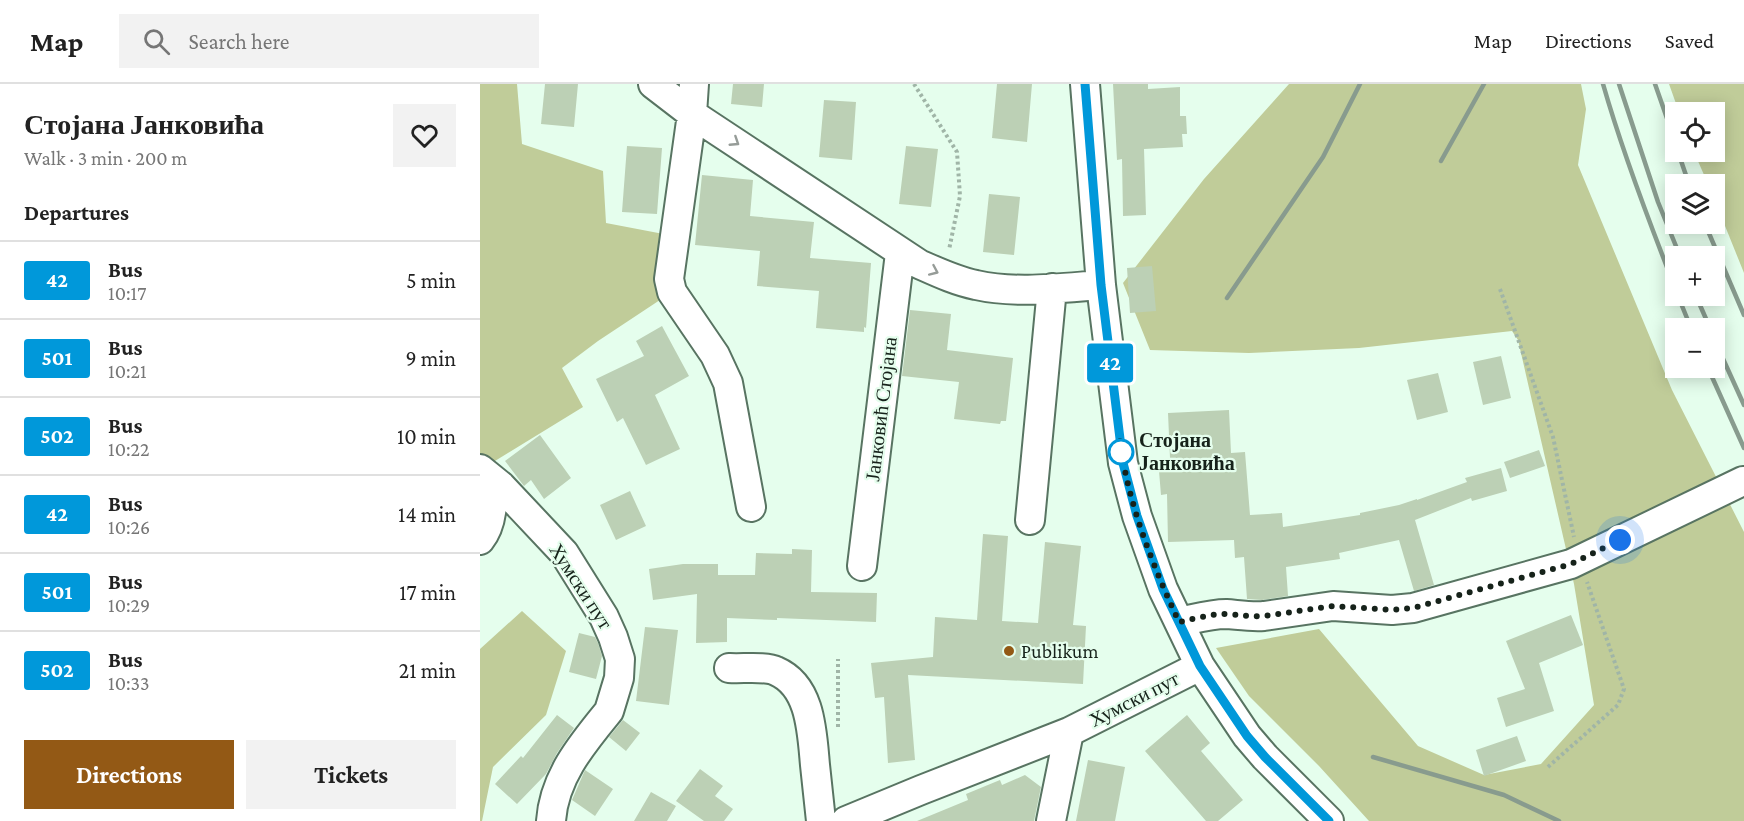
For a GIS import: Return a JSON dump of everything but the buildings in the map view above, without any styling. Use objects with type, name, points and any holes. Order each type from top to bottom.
[{"type":"street","points":[[653,84],[692,114],[919,264],[975,285],[1018,289],[1101,285]]},
{"type":"street","points":[[694,84],[692,114],[669,279],[672,292],[715,355],[728,383],[751,507]]},
{"type":"street","points":[[1085,84],[1101,285],[1123,463],[1137,516],[1163,589],[1200,666],[1228,711],[1265,757],[1329,821]]},
{"type":"street","name":"Јанковић Стојана","points":[[862,566],[900,253]]},
{"type":"street","points":[[1030,520],[1052,288]]},
{"type":"street","points":[[480,540],[486,533],[492,510],[486,474]]},
{"type":"street","name":"Хумски пут","points":[[486,474],[564,553],[604,617],[620,659],[619,678],[613,703],[570,761],[556,791],[551,821]]},
{"type":"street","points":[[1179,622],[1214,615],[1253,617],[1333,606],[1392,610],[1413,608],[1571,564],[1743,481]]},
{"type":"street","name":"Хумски пут","points":[[846,821],[1069,732],[1200,666]]},
{"type":"street","points":[[729,668],[774,669],[797,687],[811,723],[821,821]]},
{"type":"street","name":"Хумски пут","points":[[1051,821],[1069,732]]},
{"type":"path","points":[[914,84],[957,152],[960,196],[944,275]]},
{"type":"green space","points":[[480,84],[517,84],[522,144],[603,171],[606,223],[674,236],[672,292],[562,368],[583,407],[490,464],[480,459]]},
{"type":"green space","points":[[1289,84],[1581,84],[1586,109],[1578,165],[1665,378],[1744,532],[1744,821],[1369,821],[1319,766],[1249,696],[1216,648],[1319,629],[1418,746],[1484,775],[1541,764],[1594,705],[1574,584],[1518,340],[1512,331],[1359,348],[1249,353],[1150,350],[1123,283],[1204,179]]},
{"type":"green space","points":[[1669,84],[1744,84],[1744,273],[1725,226],[1725,174],[1704,174],[1698,162],[1725,162],[1725,102],[1675,102]]},
{"type":"green space","points":[[522,611],[566,651],[546,715],[493,767],[482,821],[480,821],[480,649]]},
{"type":"railway","points":[[1227,298],[1323,157],[1360,84]]},
{"type":"railway","points":[[1441,161],[1484,84]]},
{"type":"railway","points":[[1603,84],[1637,188],[1665,261]]},
{"type":"railway","points":[[1619,84],[1658,202],[1676,246]]},
{"type":"railway","points":[[1655,84],[1665,113]]},
{"type":"railway","points":[[1681,162],[1686,174]]},
{"type":"railway","points":[[1709,234],[1744,315]]},
{"type":"railway","points":[[1682,306],[1687,318]]},
{"type":"railway","points":[[1700,306],[1706,318]]},
{"type":"railway","points":[[1725,363],[1744,405]]},
{"type":"railway","points":[[1712,378],[1744,448]]},
{"type":"railway","points":[[1373,757],[1504,795],[1559,821]]},
{"type":"bus line","name":"42","points":[[1085,84],[1101,285],[1123,463],[1137,516],[1163,589],[1191,649],[1228,711],[1265,757],[1329,821]]},
{"type":"place","name":"Стојана Јанковића","points":[[1121,452]]},
{"type":"place","name":"Publikum","points":[[1009,651]]},
{"type":"route","points":[[1121,452],[1120,441],[1123,463],[1137,516],[1163,589],[1179,622],[1225,614],[1264,616],[1321,606],[1392,610],[1413,608],[1571,564],[1620,540]]}]
